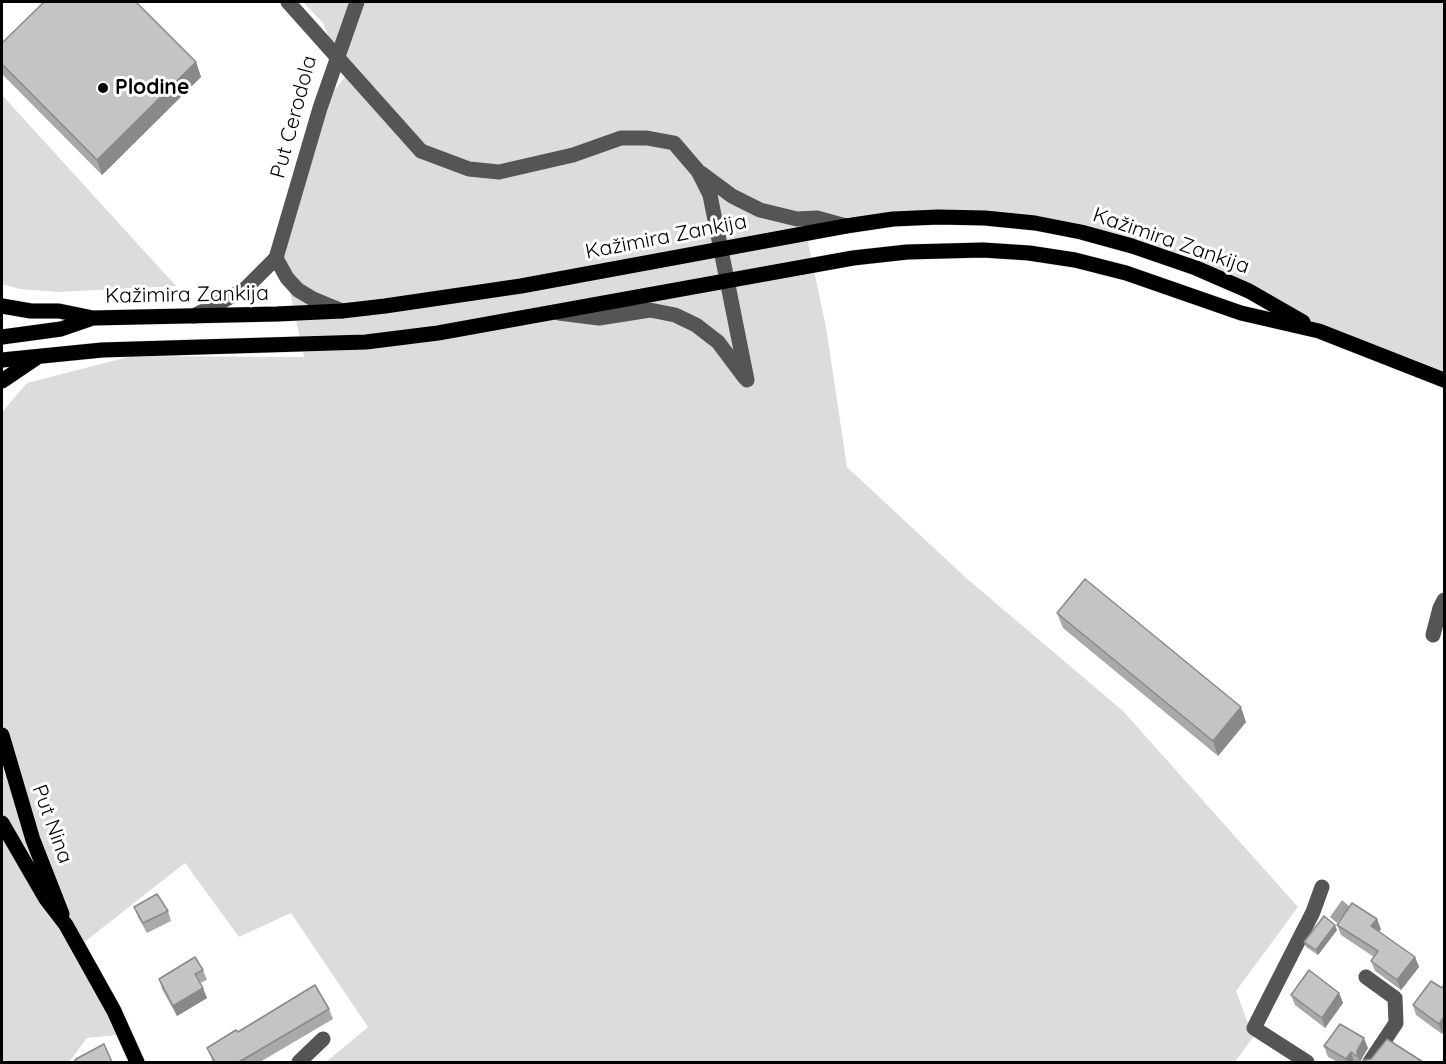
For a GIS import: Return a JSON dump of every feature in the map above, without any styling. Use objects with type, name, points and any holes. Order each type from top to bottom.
[{"type":"main road","name":"Kažimira Zankija","points":[[2,337],[61,329],[93,318],[342,311],[521,286],[893,219],[985,218],[1035,223],[1082,232],[1132,246],[1196,268],[1249,291],[1318,331]]},
{"type":"main road","name":"Kažimira Zankija","points":[[2,360],[102,350],[366,342],[438,333],[887,253],[983,250],[1029,253],[1075,260],[1126,273],[1241,313],[1318,331],[1444,380]]},
{"type":"main road","points":[[2,306],[32,311],[59,311],[93,318]]},
{"type":"main road","points":[[2,381],[42,355]]},
{"type":"main road","name":"Put Nina","points":[[2,735],[24,811],[57,895],[66,925]]},
{"type":"main road","name":"Put Nina","points":[[2,823],[46,899],[66,925],[114,1011],[137,1062]]},
{"type":"street","name":"Put Cerodola","points":[[276,258],[337,56],[288,2]]},
{"type":"street","points":[[357,2],[337,56],[421,151],[469,169],[499,172],[573,154],[621,138],[647,138],[674,143],[698,171],[732,196],[760,210],[797,219],[817,218],[846,226]]},
{"type":"street","points":[[552,312],[599,318],[650,310],[675,315],[696,325],[718,342],[747,380],[710,195],[698,171]]},
{"type":"street","points":[[194,316],[245,289],[276,258],[287,278],[298,290],[342,311]]},
{"type":"street","points":[[1433,635],[1444,600]]},
{"type":"street","points":[[1307,1062],[1254,1028],[1313,912],[1322,887]]},
{"type":"street","points":[[1366,977],[1395,998],[1396,1023],[1370,1062]]},
{"type":"street","points":[[299,1062],[323,1039]]},
{"type":"shaded area","points":[[303,2],[1444,2],[1444,380],[1132,246],[985,218],[806,233],[826,327],[847,467],[965,577],[1123,711],[1298,907],[1236,991],[1253,1037],[1235,1062],[326,1062],[368,1027],[291,913],[239,937],[185,863],[78,947],[126,1034],[87,1038],[69,1062],[2,1062],[2,412],[27,383],[132,356],[304,357],[279,241],[320,108],[345,77],[323,23]]},
{"type":"shaded area","points":[[2,95],[176,286],[58,292],[20,289],[2,284]]},
{"type":"shaded area","points":[[1342,900],[1350,907],[1337,923],[1330,917]]},
{"type":"building","name":"Plodine","points":[[44,2],[136,2],[196,62],[97,160],[2,64],[2,43]]},
{"type":"building","points":[[1085,579],[1241,707],[1213,741],[1057,613]]},
{"type":"building","points":[[157,894],[168,911],[143,923],[134,907]]},
{"type":"building","points":[[1352,903],[1377,919],[1371,926],[1415,957],[1397,980],[1371,961],[1378,951],[1337,925]]},
{"type":"building","points":[[1324,916],[1335,925],[1316,950],[1304,942]]},
{"type":"building","points":[[195,957],[203,970],[195,974],[203,988],[173,1006],[159,979]]},
{"type":"building","points":[[1309,970],[1339,993],[1322,1018],[1291,995]]},
{"type":"building","points":[[1431,981],[1442,988],[1444,984],[1444,1017],[1439,1024],[1413,1005]]},
{"type":"building","points":[[315,985],[329,1009],[239,1062],[215,1062],[207,1048]]},
{"type":"building","points":[[1340,1024],[1364,1038],[1357,1051],[1358,1057],[1351,1052],[1346,1059],[1324,1046]]},
{"type":"building","points":[[1387,1039],[1423,1062],[1367,1062],[1363,1060],[1371,1059]]},
{"type":"building","points":[[104,1044],[112,1062],[74,1062],[76,1059]]},
{"type":"place","name":"Plodine","points":[[103,88]]}]
